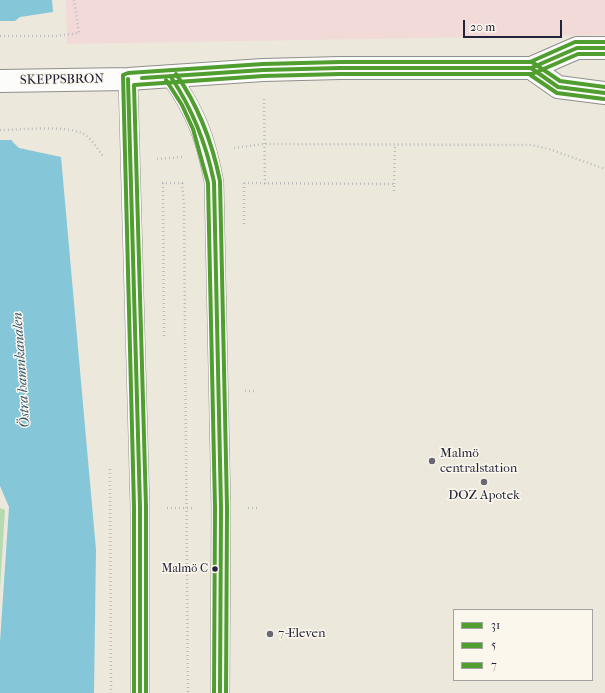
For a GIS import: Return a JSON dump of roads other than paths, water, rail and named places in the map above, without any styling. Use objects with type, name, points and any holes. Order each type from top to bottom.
[{"type":"street","name":"SKEPPSBRON","points":[[0,81],[128,79],[263,70],[340,68],[531,68],[577,48],[605,48]]},
{"type":"street","points":[[531,68],[558,87],[605,93]]},
{"type":"lane","points":[[171,77],[196,116],[208,151],[214,182],[221,508],[220,693]]},
{"type":"lane","points":[[128,79],[140,508],[140,693]]},
{"type":"water","name":"Östra hamnkanalen","points":[[0,0],[52,0],[53,12],[20,17],[15,21],[12,141],[19,148],[61,157],[96,550],[94,693],[0,693],[0,642],[9,507],[0,486]]},
{"type":"place","name":"Malmö centralstation","points":[[432,461]]},
{"type":"place","name":"DOZ Apotek","points":[[484,482]]},
{"type":"place","name":"Malmö C","points":[[215,569]]},
{"type":"place","name":"7-Eleven","points":[[270,634]]}]
